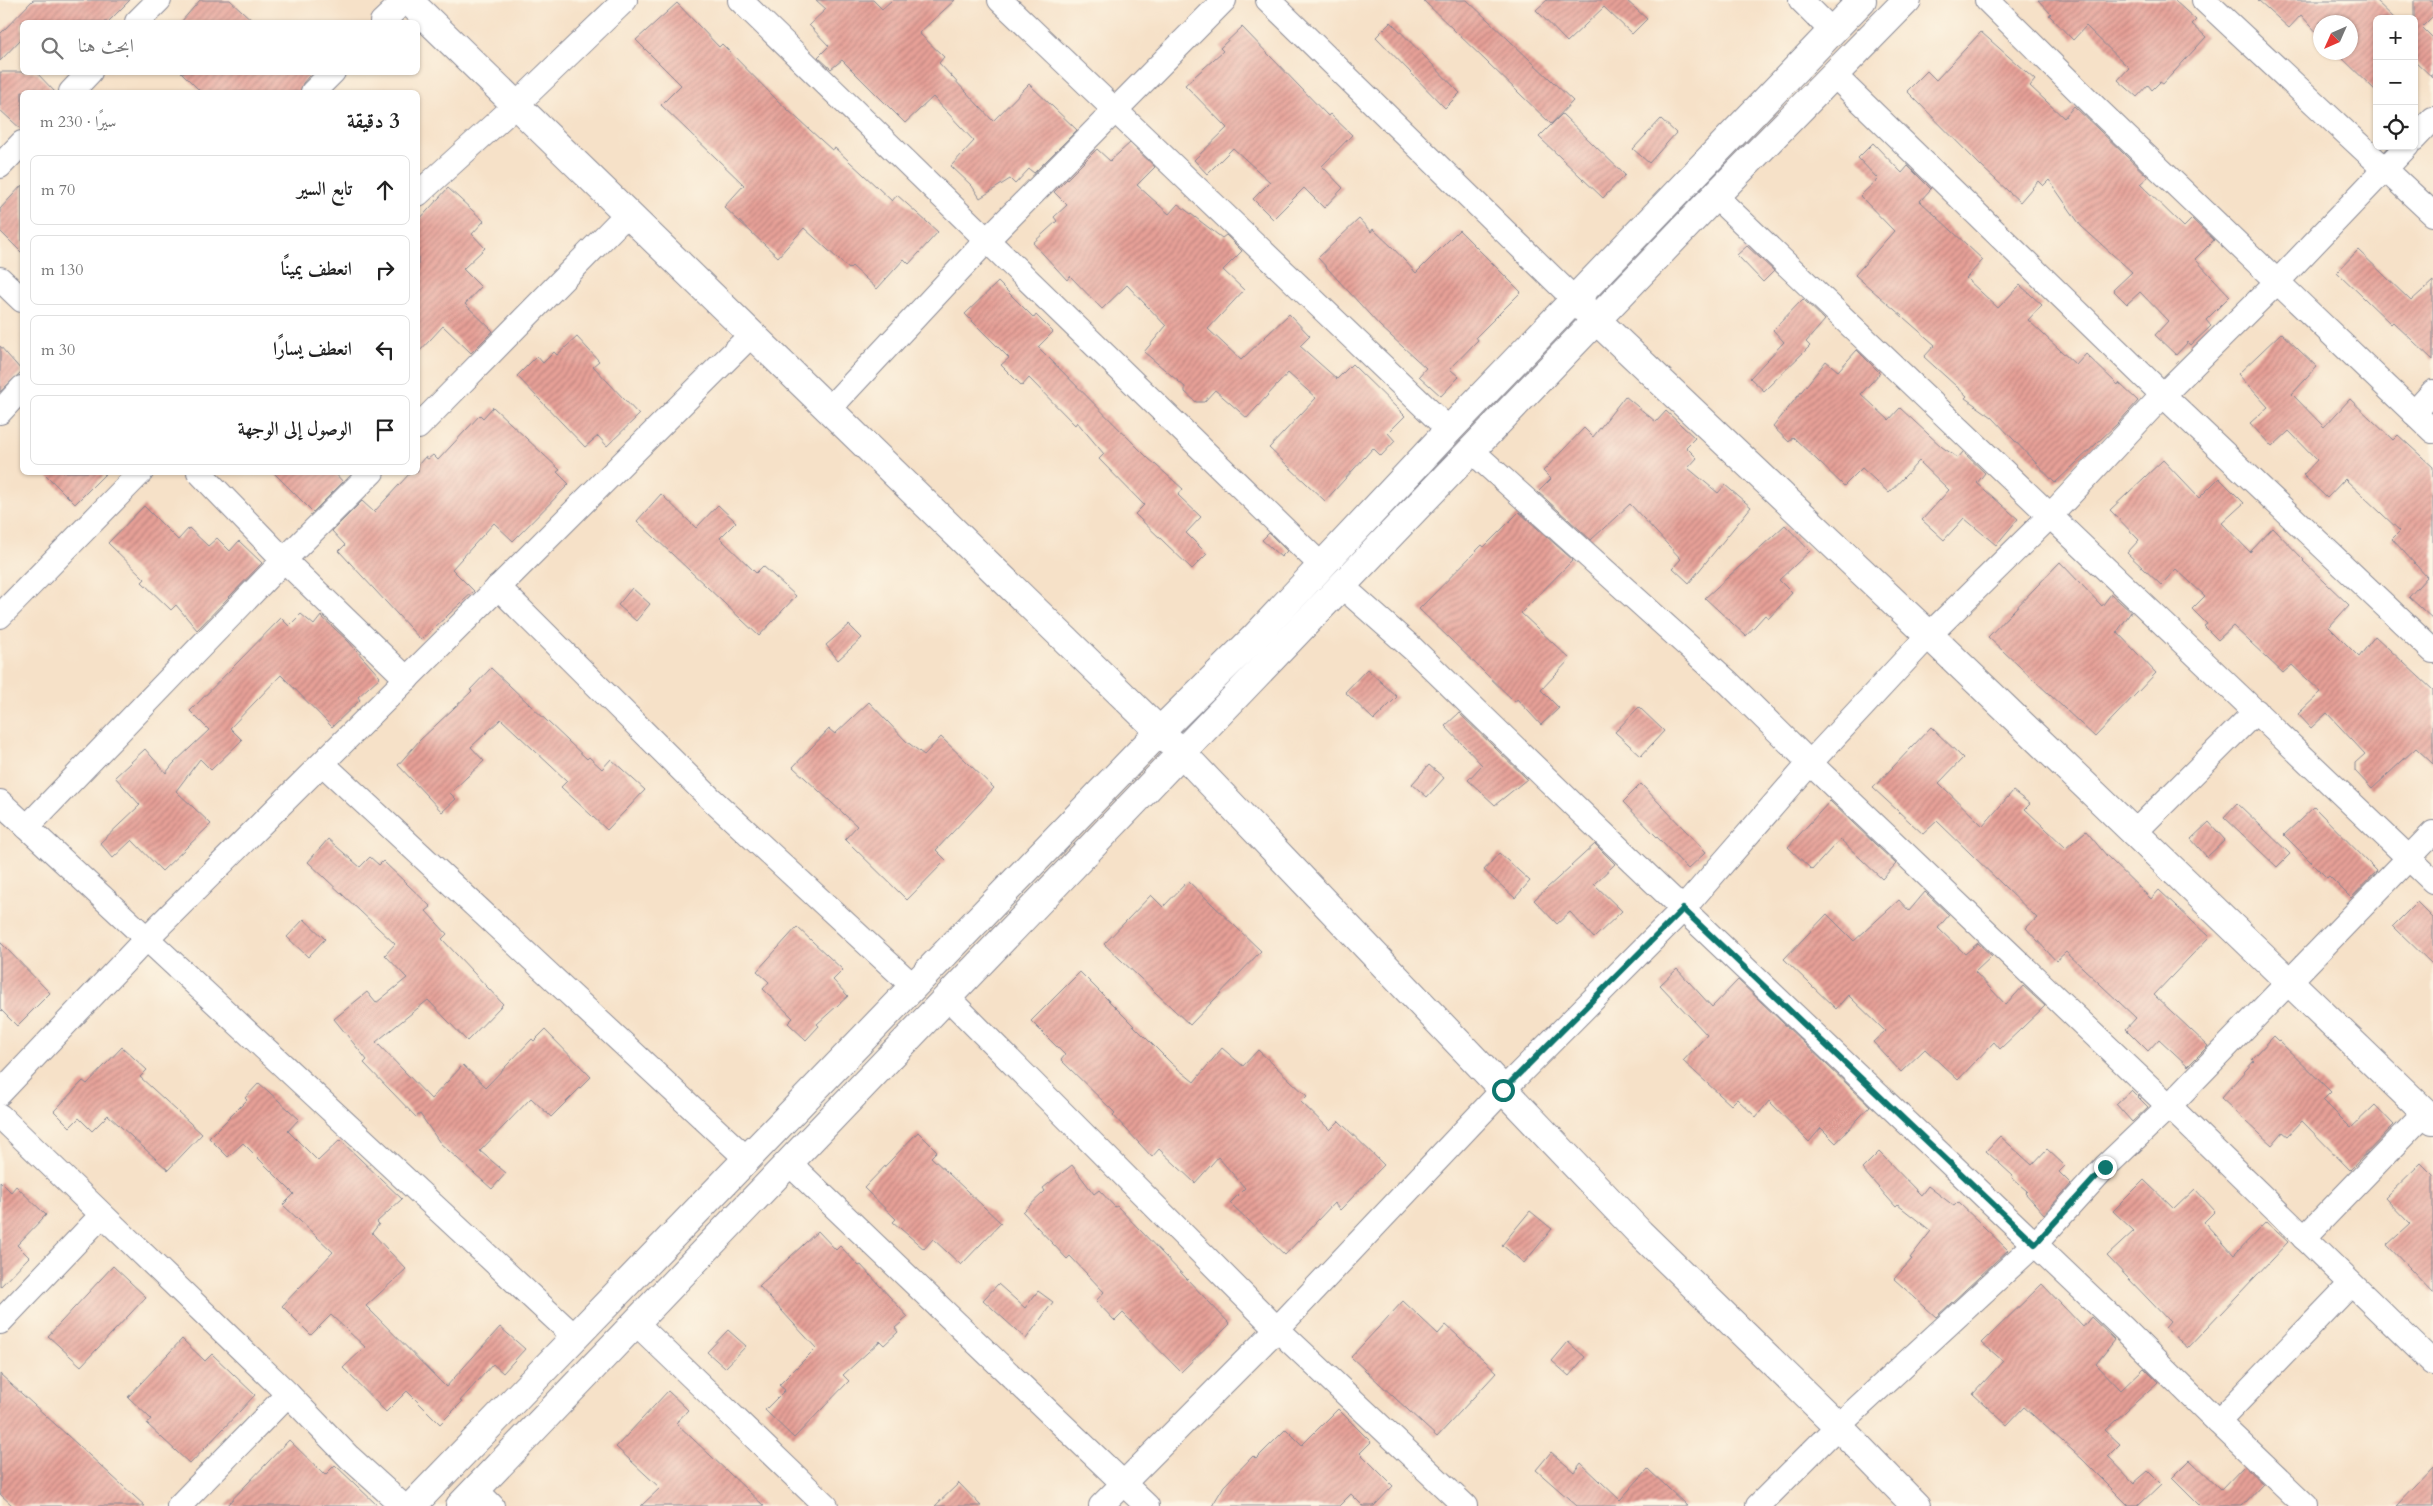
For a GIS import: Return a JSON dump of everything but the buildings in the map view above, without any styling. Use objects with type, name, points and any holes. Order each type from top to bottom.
[{"type":"main road","points":[[406,0],[516,104],[1180,752],[1640,1233],[1838,1426],[1916,1506]]},
{"type":"main road","points":[[412,1506],[1159,732],[1254,638],[1321,565],[1831,30],[1862,0]]},
{"type":"main road","points":[[476,1501],[636,1323],[790,1164],[1180,752],[1343,587],[1715,196],[1835,76],[1907,0]]},
{"type":"main road","points":[[1575,300],[1929,635],[2429,1116]]},
{"type":"street","points":[[140,20],[159,0]]},
{"type":"street","points":[[384,20],[406,0]]},
{"type":"street","points":[[420,192],[625,0]]},
{"type":"street","points":[[740,0],[1321,565]]},
{"type":"street","points":[[1000,0],[1450,430]]},
{"type":"street","points":[[829,409],[987,240],[1224,0]]},
{"type":"street","points":[[1268,0],[1575,300]]},
{"type":"street","points":[[1800,0],[1831,30]]},
{"type":"street","points":[[1987,0],[2433,431]]},
{"type":"street","points":[[2204,0],[2433,214]]},
{"type":"street","points":[[73,90],[87,75]]},
{"type":"street","points":[[315,90],[330,75]]},
{"type":"street","points":[[1835,76],[2163,395],[2433,651]]},
{"type":"street","points":[[2418,135],[2433,119]]},
{"type":"street","points":[[0,166],[20,145]]},
{"type":"street","points":[[1101,1506],[1277,1329],[1503,1090],[1683,909],[1810,763],[1929,635],[2050,516],[2163,395],[2277,282],[2403,150]]},
{"type":"street","points":[[1715,196],[2433,881]]},
{"type":"street","points":[[420,425],[628,214]]},
{"type":"street","points":[[0,279],[20,298]]},
{"type":"street","points":[[0,1093],[147,938],[752,334]]},
{"type":"street","points":[[0,412],[20,390]]},
{"type":"street","points":[[2414,413],[2433,392]]},
{"type":"street","points":[[1472,451],[1729,683],[2433,1363]]},
{"type":"street","points":[[0,616],[138,475]]},
{"type":"street","points":[[202,475],[284,560],[407,679]]},
{"type":"street","points":[[27,827],[284,560],[369,475]]},
{"type":"street","points":[[498,587],[710,798],[913,986]]},
{"type":"street","points":[[1343,587],[1413,649],[2306,1506]]},
{"type":"street","points":[[2134,833],[2256,711]]},
{"type":"street","points":[[322,764],[747,1159]]},
{"type":"street","points":[[0,802],[576,1338]]},
{"type":"street","points":[[1758,1506],[1838,1426],[2035,1244],[2105,1167],[2169,1106],[2433,833]]},
{"type":"street","points":[[947,997],[1277,1329],[1465,1506]]},
{"type":"street","points":[[0,1116],[288,1394],[349,1457],[403,1506]]},
{"type":"street","points":[[2304,1238],[2429,1116]]},
{"type":"street","points":[[790,1164],[1146,1506]]},
{"type":"street","points":[[0,1322],[102,1215]]},
{"type":"street","points":[[2218,1422],[2352,1284]]},
{"type":"street","points":[[636,1323],[826,1506]]},
{"type":"street","points":[[178,1506],[288,1394]]},
{"type":"route","points":[[1503,1090],[1683,909],[2035,1244],[2105,1167]]}]
